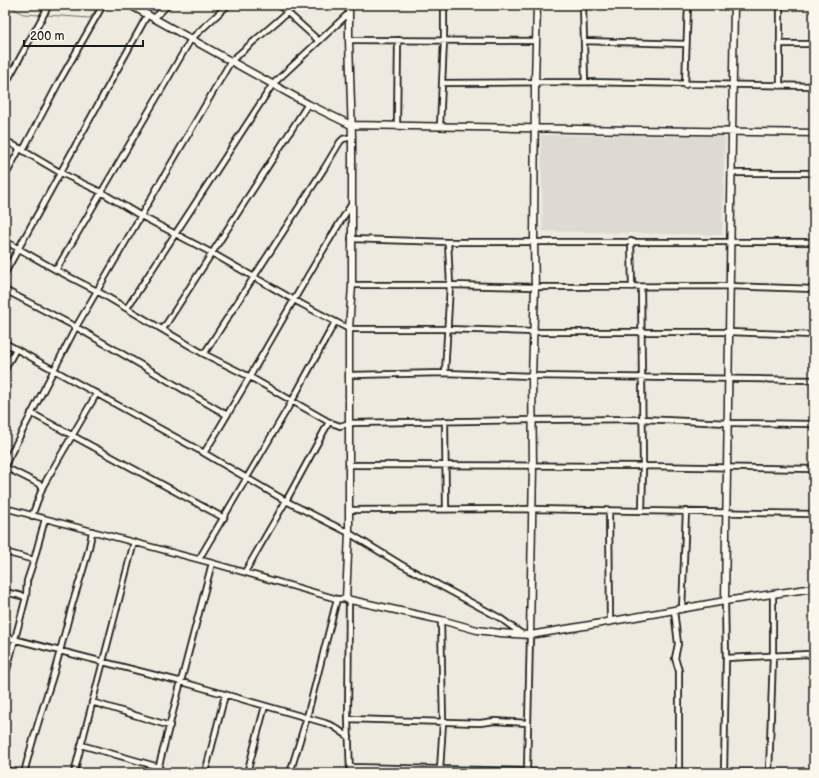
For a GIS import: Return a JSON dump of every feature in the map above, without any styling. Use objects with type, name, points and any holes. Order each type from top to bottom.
[{"type":"street","points":[[5,85],[49,5]]},
{"type":"street","points":[[5,177],[103,5]]},
{"type":"street","points":[[130,5],[308,104],[351,125],[814,133]]},
{"type":"street","points":[[154,18],[168,5]]},
{"type":"street","points":[[56,270],[191,38],[228,5]]},
{"type":"street","points":[[279,5],[319,42]]},
{"type":"street","points":[[43,486],[5,466],[31,412],[97,290],[231,61],[296,5]]},
{"type":"street","points":[[349,5],[352,136],[352,285],[349,329],[350,510],[347,600],[350,770],[814,773]]},
{"type":"street","points":[[440,126],[444,5]]},
{"type":"street","points":[[527,772],[533,466],[532,376],[535,287],[535,82],[537,5]]},
{"type":"street","points":[[583,5],[585,82]]},
{"type":"street","points":[[685,85],[688,5]]},
{"type":"street","points":[[724,772],[731,132],[734,5]]},
{"type":"street","points":[[780,5],[780,86]]},
{"type":"street","points":[[127,308],[273,84],[349,13]]},
{"type":"street","points":[[5,273],[62,173],[148,14]]},
{"type":"street","points":[[349,40],[536,40]]},
{"type":"street","points":[[397,125],[398,40]]},
{"type":"street","points":[[584,40],[686,44]]},
{"type":"street","points":[[781,44],[814,44]]},
{"type":"street","points":[[442,83],[585,82],[732,86],[814,86]]},
{"type":"street","points":[[163,329],[308,104]]},
{"type":"street","points":[[204,354],[325,168],[340,142],[343,139],[352,136]]},
{"type":"street","points":[[5,140],[62,173],[101,192],[141,216],[212,253],[294,300],[349,329],[447,329],[534,332],[641,333],[729,332],[814,335]]},
{"type":"street","points":[[731,173],[814,173]]},
{"type":"street","points":[[204,453],[250,377],[325,246],[351,205]]},
{"type":"street","points":[[351,239],[448,242],[814,242]]},
{"type":"street","points":[[5,241],[56,270],[97,290],[204,354],[250,377],[329,422],[340,426],[350,424],[445,421],[642,419],[728,423],[814,424]]},
{"type":"street","points":[[631,241],[632,287]]},
{"type":"street","points":[[445,373],[450,285],[448,242]]},
{"type":"street","points":[[352,285],[535,287],[729,286],[814,289]]},
{"type":"street","points":[[641,287],[643,466],[642,511]]},
{"type":"street","points":[[5,290],[76,328],[227,415]]},
{"type":"street","points":[[200,559],[248,478],[336,322]]},
{"type":"street","points":[[5,343],[204,453],[286,501],[349,534],[500,618],[522,634]]},
{"type":"street","points":[[5,369],[16,349]]},
{"type":"street","points":[[350,375],[408,375],[445,373],[532,376],[814,380]]},
{"type":"street","points":[[32,516],[43,486],[97,393]]},
{"type":"street","points":[[31,412],[224,518]]},
{"type":"street","points":[[445,421],[446,509]]},
{"type":"street","points":[[245,572],[329,422]]},
{"type":"street","points":[[349,465],[643,466],[814,469]]},
{"type":"street","points":[[5,508],[200,559],[337,599],[441,620],[477,630],[500,633],[530,635],[682,608],[814,588]]},
{"type":"street","points":[[350,510],[532,509],[814,514]]},
{"type":"street","points":[[609,511],[610,622]]},
{"type":"street","points":[[682,608],[686,511]]},
{"type":"street","points":[[5,676],[26,597],[27,581],[45,519]]},
{"type":"street","points":[[24,773],[76,591],[87,559],[92,531]]},
{"type":"street","points":[[74,773],[134,542]]},
{"type":"street","points":[[5,552],[34,560]]},
{"type":"street","points":[[158,773],[212,563]]},
{"type":"street","points":[[5,592],[26,597]]},
{"type":"street","points":[[769,772],[773,655],[773,595]]},
{"type":"street","points":[[290,773],[307,717],[337,599]]},
{"type":"street","points":[[674,610],[678,644],[675,658],[678,671],[679,772]]},
{"type":"street","points":[[440,770],[443,722],[441,620]]},
{"type":"street","points":[[5,637],[182,682],[307,717],[333,726],[349,737]]},
{"type":"street","points":[[726,658],[809,654],[814,659]]},
{"type":"street","points":[[205,773],[226,695]]},
{"type":"street","points":[[92,702],[170,726]]},
{"type":"street","points":[[247,773],[266,706]]},
{"type":"street","points":[[348,719],[480,723],[495,721],[528,724]]},
{"type":"street","points":[[81,744],[159,767]]},
{"type":"street","points":[[5,770],[18,773]]},
{"type":"shaded area","points":[[541,135],[725,136],[722,235],[543,231]]},
{"type":"waterway","points":[[8,5],[23,14],[41,15]]},
{"type":"waterway","points":[[46,15],[90,18],[99,5]]}]
